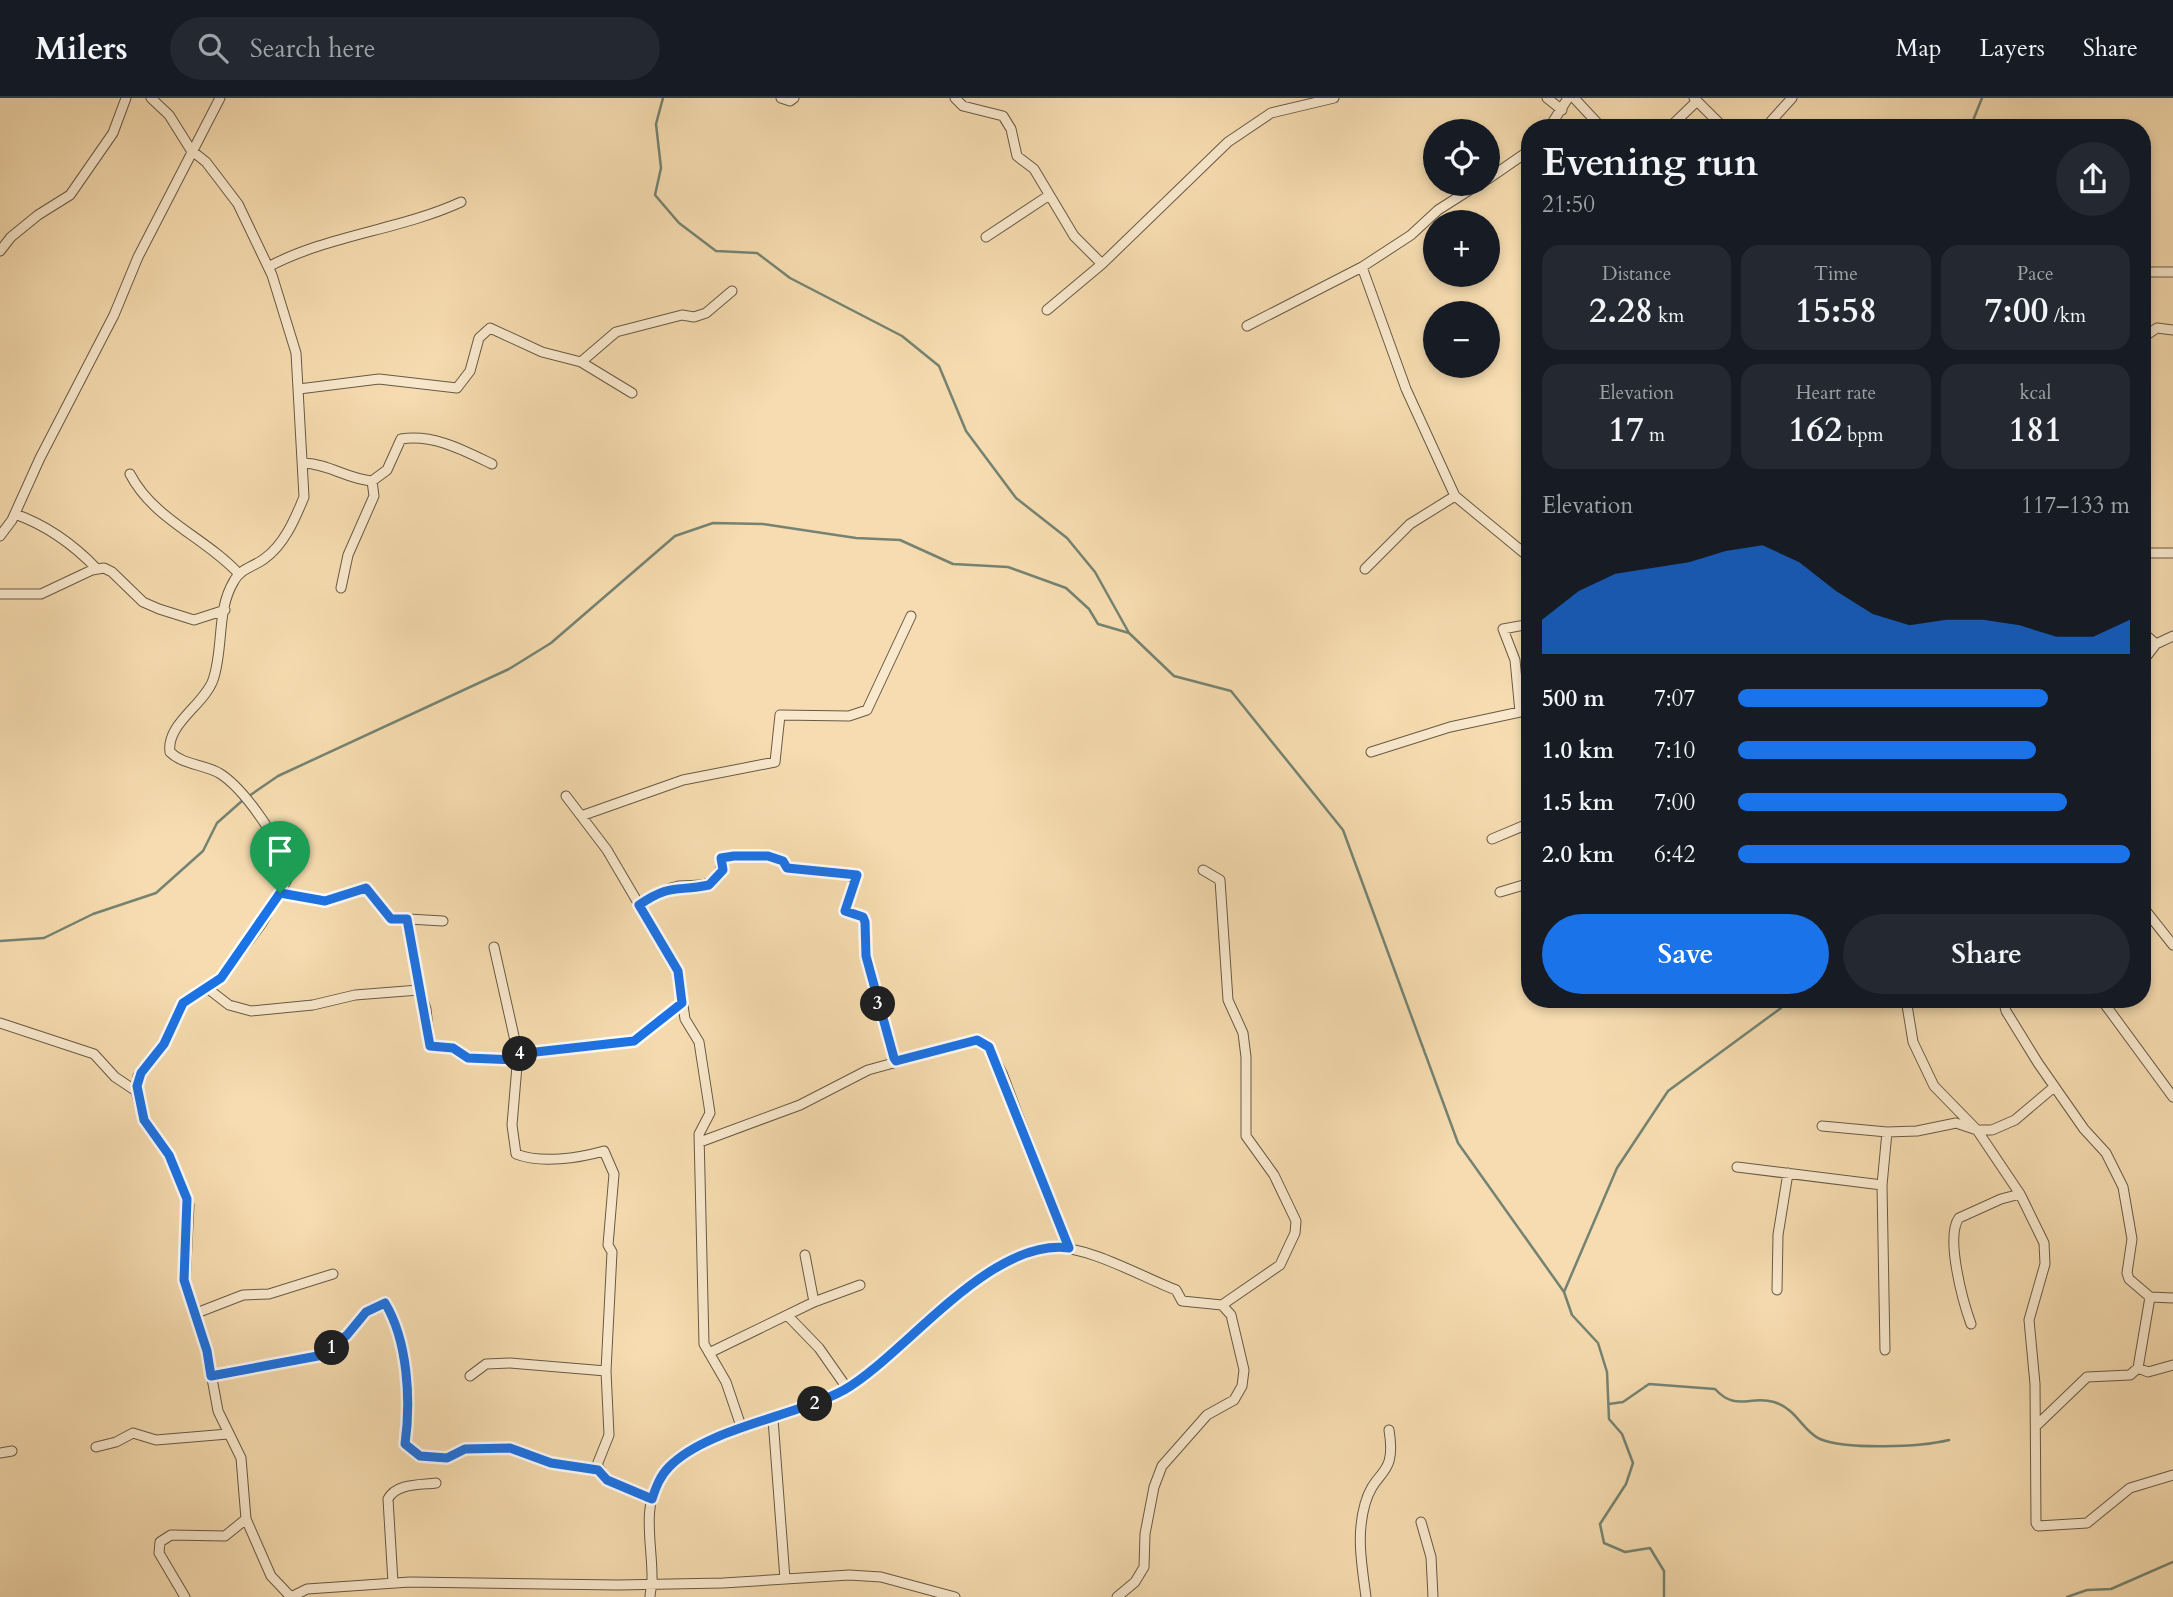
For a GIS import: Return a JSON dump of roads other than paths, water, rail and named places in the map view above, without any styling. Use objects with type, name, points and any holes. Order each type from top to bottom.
[{"type":"street","points":[[0,251],[11,237],[73,191],[113,134],[125,98]]},
{"type":"street","points":[[151,98],[182,132],[191,150],[206,162],[238,204],[268,267],[296,353],[299,389],[304,463],[303,497],[282,541],[264,559],[239,574],[229,589],[214,679],[206,695],[175,733],[170,752],[181,761],[203,764],[223,775],[247,802],[285,856],[289,876],[243,950],[221,978],[183,1003],[164,1044],[138,1076],[136,1091],[144,1120],[169,1155],[187,1199],[189,1215],[184,1275],[207,1351],[218,1411],[241,1458],[246,1519],[271,1576],[291,1597],[307,1589],[320,1593],[393,1583],[520,1586],[849,1575],[881,1577],[955,1597]]},
{"type":"street","points":[[0,536],[15,514],[40,458],[114,315],[138,257],[220,98]]},
{"type":"street","points":[[781,98],[790,101],[794,98]]},
{"type":"street","points":[[955,98],[963,106],[1003,116],[1011,128],[1017,156],[1034,169],[1074,236],[1102,264]]},
{"type":"street","points":[[1047,310],[1102,264],[1228,142],[1271,113],[1334,98]]},
{"type":"street","points":[[1547,98],[1562,110]]},
{"type":"street","points":[[1556,119],[1568,98]]},
{"type":"street","points":[[1574,98],[1594,119]]},
{"type":"street","points":[[1773,119],[1792,98]]},
{"type":"street","points":[[1677,119],[1695,100],[1715,119]]},
{"type":"street","points":[[1500,171],[1521,156]]},
{"type":"street","points":[[986,237],[1048,196]]},
{"type":"street","points":[[1247,326],[1362,267],[1411,235],[1438,210],[1460,196]]},
{"type":"street","points":[[268,267],[317,247],[433,214],[461,202]]},
{"type":"street","points":[[1362,267],[1406,389],[1455,496],[1521,551]]},
{"type":"street","points":[[2151,272],[2173,272]]},
{"type":"street","points":[[581,362],[616,332],[681,314],[694,317],[706,313],[732,291]]},
{"type":"street","points":[[299,389],[379,379],[457,388],[470,371],[479,338],[490,328],[542,352],[581,362],[632,393]]},
{"type":"street","points":[[2151,332],[2157,328],[2173,330]]},
{"type":"street","points":[[304,463],[339,470],[353,479],[372,481],[387,470],[401,439],[412,437],[442,441],[492,464]]},
{"type":"street","points":[[130,474],[140,494],[174,524],[226,559],[239,574]]},
{"type":"street","points":[[341,588],[348,555],[374,496],[372,481]]},
{"type":"street","points":[[1364,569],[1410,524],[1455,496]]},
{"type":"street","points":[[15,514],[36,522],[79,550],[97,569],[112,572],[143,603],[194,620],[225,610]]},
{"type":"street","points":[[2151,553],[2173,552]]},
{"type":"street","points":[[0,594],[41,594],[97,569]]},
{"type":"street","points":[[581,816],[683,780],[775,762],[780,715],[787,713],[849,716],[867,710],[911,616]]},
{"type":"street","points":[[1371,752],[1450,727],[1520,712],[1514,660],[1503,629],[1521,626]]},
{"type":"street","points":[[2151,651],[2157,644],[2173,636]]},
{"type":"street","points":[[2151,639],[2157,644]]},
{"type":"street","points":[[566,796],[607,850],[678,971],[685,1019],[699,1042],[710,1113],[699,1134],[704,1344],[726,1382],[742,1429]]},
{"type":"street","points":[[1492,839],[1521,827]]},
{"type":"street","points":[[639,905],[658,892],[680,886],[709,885],[723,870],[721,858],[734,856],[768,856],[783,861],[787,868],[857,875],[845,911],[863,917],[865,922],[868,967],[896,1061]]},
{"type":"street","points":[[650,1597],[652,1583],[649,1533],[652,1499],[660,1478],[678,1459],[742,1429],[847,1388],[937,1310],[1003,1265],[1048,1248],[1069,1248],[1176,1290],[1182,1301],[1222,1305],[1280,1265],[1289,1248],[1296,1222],[1274,1175],[1247,1136],[1246,1057],[1243,1034],[1228,1000],[1220,880],[1203,870]]},
{"type":"street","points":[[1500,892],[1521,886]]},
{"type":"street","points":[[280,893],[325,901],[366,888],[391,919],[443,921]]},
{"type":"street","points":[[407,919],[419,990],[426,1009],[430,1046],[453,1048],[468,1058],[518,1057],[634,1041],[682,1003]]},
{"type":"street","points":[[2151,922],[2173,945]]},
{"type":"street","points":[[494,947],[518,1057],[512,1125],[516,1154],[529,1159],[588,1155],[604,1151],[614,1174],[608,1245],[612,1252],[606,1371],[609,1435],[597,1460],[598,1470],[607,1480],[652,1499]]},
{"type":"street","points":[[208,988],[229,1005],[251,1011],[313,1005],[355,995],[419,990]]},
{"type":"street","points":[[1907,1008],[1913,1042],[1934,1086],[1977,1130],[2020,1194],[2039,1229],[2046,1251],[2029,1320],[2036,1426],[2038,1526],[2087,1523],[2130,1488],[2173,1475]]},
{"type":"street","points":[[2006,1008],[2011,1021],[2054,1087],[2106,1153],[2123,1187],[2132,1239],[2127,1272],[2135,1286],[2150,1297],[2173,1298]]},
{"type":"street","points":[[2108,1008],[2173,1097]]},
{"type":"street","points":[[0,1023],[94,1054],[115,1077],[136,1091]]},
{"type":"street","points":[[700,1142],[752,1125],[868,1070],[977,1040],[989,1047],[1069,1248]]},
{"type":"street","points":[[1822,1126],[1887,1132],[1917,1131],[1948,1123],[1977,1130],[1992,1130],[2015,1120],[2054,1087]]},
{"type":"street","points":[[1885,1350],[1882,1185],[1887,1132]]},
{"type":"street","points":[[1737,1167],[1882,1185]]},
{"type":"street","points":[[1777,1290],[1778,1235],[1788,1173]]},
{"type":"street","points":[[1971,1324],[1956,1262],[1955,1223],[1959,1218],[2001,1199],[2020,1194]]},
{"type":"street","points":[[805,1255],[814,1302]]},
{"type":"street","points":[[194,1314],[243,1295],[269,1294],[333,1274]]},
{"type":"street","points":[[709,1353],[814,1302],[860,1284]]},
{"type":"street","points":[[2036,1426],[2087,1377],[2130,1375],[2138,1368],[2142,1357],[2150,1297]]},
{"type":"street","points":[[211,1376],[323,1355],[347,1335],[366,1312],[385,1303],[395,1319],[405,1376],[408,1423],[405,1444],[420,1456],[447,1458],[465,1449],[510,1448],[551,1463],[598,1470]]},
{"type":"street","points":[[1117,1597],[1135,1582],[1144,1567],[1145,1531],[1161,1466],[1207,1415],[1234,1400],[1242,1385],[1244,1370],[1231,1315],[1222,1305]]},
{"type":"street","points":[[787,1315],[819,1348],[847,1388]]},
{"type":"street","points":[[470,1376],[486,1364],[510,1363],[606,1371]]},
{"type":"street","points":[[2138,1368],[2148,1372],[2173,1365]]},
{"type":"street","points":[[773,1419],[785,1579]]},
{"type":"street","points":[[1366,1597],[1360,1532],[1365,1503],[1373,1486],[1387,1471],[1393,1454],[1389,1430]]},
{"type":"street","points":[[96,1447],[116,1442],[133,1433],[156,1440],[228,1434]]},
{"type":"street","points":[[0,1453],[12,1451]]},
{"type":"street","points":[[393,1583],[388,1499],[391,1492],[436,1483]]},
{"type":"street","points":[[185,1597],[159,1553],[160,1542],[171,1535],[225,1536],[246,1519]]},
{"type":"street","points":[[1421,1522],[1431,1557],[1433,1597]]},
{"type":"street","points":[[517,1597],[520,1586]]},
{"type":"waterway","points":[[663,98],[656,124],[661,168],[655,195],[679,223],[716,251],[757,253],[790,278],[902,336],[939,366],[966,431],[1016,498],[1067,538],[1095,572],[1129,633],[1174,676],[1231,691],[1343,830],[1458,1143],[1564,1292],[1572,1315],[1598,1343],[1607,1372],[1609,1419],[1622,1434],[1633,1463],[1626,1484],[1600,1524],[1604,1543],[1625,1552],[1650,1548],[1664,1571],[1664,1597]]},
{"type":"waterway","points":[[1974,119],[1982,98]]},
{"type":"waterway","points":[[249,796],[278,776],[509,669],[551,643],[675,536],[713,523],[763,524],[856,538],[900,540],[953,564],[1008,567],[1066,588],[1089,609],[1098,624],[1129,633]]},
{"type":"waterway","points":[[0,941],[44,938],[93,914],[156,893],[203,851],[217,823],[243,800]]},
{"type":"waterway","points":[[1564,1292],[1617,1168],[1668,1091],[1781,1008]]},
{"type":"waterway","points":[[1609,1404],[1623,1402],[1649,1384],[1715,1389],[1730,1400],[1765,1400],[1782,1405],[1814,1436],[1832,1442],[1884,1446],[1949,1440]]},
{"type":"waterway","points":[[2067,1597],[2087,1590],[2111,1589],[2173,1562]]}]
